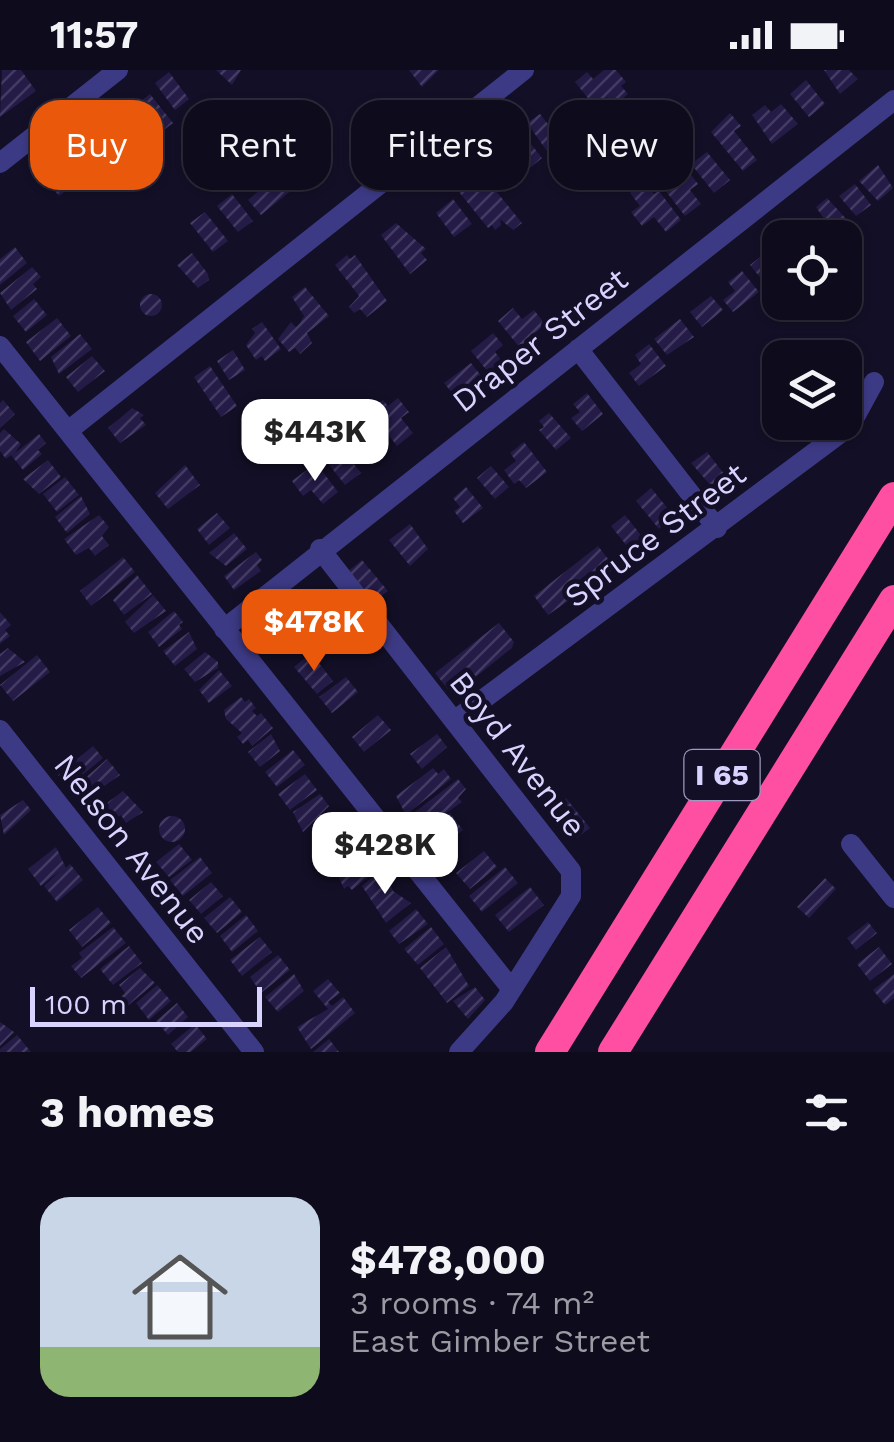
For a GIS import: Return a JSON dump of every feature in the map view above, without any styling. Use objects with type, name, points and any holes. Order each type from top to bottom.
[{"type":"highway","name":"I 65","points":[[550,1052],[894,498]]},
{"type":"highway","name":"I 65","points":[[613,1052],[894,600]]},
{"type":"street","points":[[0,163],[118,70]]},
{"type":"street","points":[[68,431],[524,70]]},
{"type":"street","name":"Draper Street","points":[[224,628],[894,100]]},
{"type":"street","points":[[0,346],[510,987]]},
{"type":"street","points":[[578,349],[717,528]]},
{"type":"street","name":"Spruce Street","points":[[454,721],[850,426],[874,382]]},
{"type":"street","name":"Boyd Avenue","points":[[320,549],[571,870],[571,896],[484,1028],[460,1052]]},
{"type":"street","name":"Nelson Avenue","points":[[0,730],[254,1052]]},
{"type":"street","points":[[850,844],[894,898]]},
{"type":"building","points":[[2,70],[21,70],[36,91],[0,117]]},
{"type":"building","points":[[216,70],[241,70],[232,85]]},
{"type":"building","points":[[409,70],[439,70],[422,87]]},
{"type":"building","points":[[604,70],[616,70],[626,82],[621,86],[628,94],[621,100],[589,100],[575,82],[587,72],[593,79]]},
{"type":"building","points":[[824,70],[849,70],[858,79],[840,94]]},
{"type":"building","points":[[169,72],[189,99],[175,110],[155,83]]},
{"type":"building","points":[[806,80],[825,104],[809,117],[790,94]]},
{"type":"building","points":[[781,104],[798,124],[772,144],[752,115],[765,105],[771,112]]},
{"type":"building","points":[[163,110],[173,123],[163,130]]},
{"type":"building","points":[[730,113],[741,126],[734,131],[757,160],[743,171],[711,132]]},
{"type":"building","points":[[540,114],[548,124],[549,154],[529,122]]},
{"type":"building","points":[[529,142],[542,158],[529,169]]},
{"type":"building","points":[[707,152],[730,180],[714,193],[693,162]]},
{"type":"building","points":[[878,165],[893,188],[878,201],[859,181]]},
{"type":"building","points":[[855,184],[871,205],[856,216],[839,196]]},
{"type":"building","points":[[260,190],[292,190],[261,215],[248,200]]},
{"type":"building","points":[[495,190],[522,223],[513,230],[500,219],[501,225],[495,230],[492,225],[488,228],[459,192]]},
{"type":"building","points":[[665,190],[690,190],[701,204],[685,216]]},
{"type":"building","points":[[659,191],[681,220],[666,232],[654,217],[642,226],[631,212],[640,206],[630,193]]},
{"type":"building","points":[[232,194],[253,221],[238,232],[217,206]]},
{"type":"building","points":[[827,198],[847,220],[825,220],[816,207]]},
{"type":"building","points":[[453,199],[472,224],[454,237],[436,213]]},
{"type":"building","points":[[205,212],[228,241],[213,252],[190,223]]},
{"type":"building","points":[[396,223],[426,249],[421,253],[427,260],[410,274],[381,235]]},
{"type":"building","points":[[15,247],[27,263],[0,285],[0,259]]},
{"type":"building","points":[[192,253],[208,274],[209,280],[198,288],[177,265]]},
{"type":"building","points":[[347,255],[350,259],[355,255],[387,301],[367,317],[360,309],[354,313],[349,307],[359,296],[335,265]]},
{"type":"building","points":[[762,255],[762,280],[750,265]]},
{"type":"building","points":[[32,267],[41,277],[33,284],[37,289],[11,310],[0,293]]},
{"type":"building","points":[[742,271],[759,292],[733,312],[723,300],[735,291],[728,282]]},
{"type":"building","points":[[305,287],[329,316],[307,333],[312,343],[300,354],[295,348],[289,352],[278,339],[291,322],[296,327],[304,316],[292,297]]},
{"type":"building","points":[[147,294],[155,294],[162,305],[155,316],[147,316],[140,309],[140,301]]},
{"type":"building","points":[[711,296],[723,310],[702,327],[690,312]]},
{"type":"building","points":[[34,299],[47,315],[26,332],[13,316]]},
{"type":"building","points":[[513,308],[522,319],[534,310],[545,324],[520,348],[498,321]]},
{"type":"building","points":[[57,318],[71,336],[40,361],[26,342]]},
{"type":"building","points":[[680,319],[694,337],[667,355],[654,339]]},
{"type":"building","points":[[262,322],[281,349],[265,361],[262,356],[256,360],[246,345],[255,333],[252,329]]},
{"type":"building","points":[[493,333],[503,345],[495,352],[502,361],[488,372],[471,351]]},
{"type":"building","points":[[80,334],[92,349],[59,374],[51,357]]},
{"type":"building","points":[[649,344],[666,366],[639,386],[629,373],[641,364],[635,355]]},
{"type":"building","points":[[233,350],[245,370],[229,380],[217,361]]},
{"type":"building","points":[[92,356],[105,371],[78,392],[66,377]]},
{"type":"building","points":[[471,363],[482,377],[456,398],[444,383]]},
{"type":"building","points":[[210,366],[237,406],[221,417],[194,377]]},
{"type":"building","points":[[587,393],[603,414],[582,431],[571,418],[580,412],[573,404]]},
{"type":"building","points":[[398,398],[409,412],[401,418],[413,433],[397,446],[374,416],[380,412],[376,406],[383,400],[388,406]]},
{"type":"building","points":[[3,400],[15,414],[0,428],[0,403]]},
{"type":"building","points":[[132,408],[144,415],[140,418],[146,425],[120,443],[108,428]]},
{"type":"building","points":[[549,413],[571,438],[556,450],[539,430],[544,427],[539,421]]},
{"type":"building","points":[[4,429],[21,444],[15,453],[39,434],[46,443],[38,450],[42,454],[23,470],[11,455],[6,459],[0,451],[0,433]]},
{"type":"building","points":[[524,442],[547,472],[526,488],[519,480],[514,484],[504,470],[516,461],[510,453]]},
{"type":"building","points":[[339,445],[361,473],[345,485],[323,457]]},
{"type":"building","points":[[707,452],[725,475],[718,486],[716,482],[711,486],[691,463]]},
{"type":"building","points":[[48,460],[61,477],[39,494],[23,479]]},
{"type":"building","points":[[316,463],[338,492],[323,504],[311,490],[303,496],[292,481]]},
{"type":"building","points":[[185,465],[200,485],[168,509],[155,493]]},
{"type":"building","points":[[491,466],[509,487],[495,499],[477,478]]},
{"type":"building","points":[[65,477],[79,495],[57,512],[43,494]]},
{"type":"building","points":[[466,487],[483,508],[463,523],[454,511],[460,507],[453,498]]},
{"type":"building","points":[[651,488],[674,516],[659,529],[636,501]]},
{"type":"building","points":[[81,496],[90,514],[67,533],[55,517]]},
{"type":"building","points":[[217,513],[230,528],[209,545],[197,529]]},
{"type":"building","points":[[99,515],[109,527],[102,536],[109,545],[95,556],[89,548],[76,555],[64,539]]},
{"type":"building","points":[[625,515],[644,539],[630,550],[611,526]]},
{"type":"building","points":[[410,524],[428,549],[410,566],[389,540]]},
{"type":"building","points":[[234,533],[247,549],[226,566],[209,553]]},
{"type":"building","points":[[598,546],[612,564],[611,571],[548,615],[534,596]]},
{"type":"building","points":[[256,552],[262,560],[257,565],[261,571],[234,590],[224,576]]},
{"type":"building","points":[[123,557],[135,572],[91,606],[80,591]]},
{"type":"building","points":[[362,560],[388,591],[380,597],[377,593],[368,600],[347,572]]},
{"type":"building","points":[[137,575],[152,594],[124,615],[113,600]]},
{"type":"building","points":[[153,595],[166,611],[134,633],[125,622]]},
{"type":"building","points":[[295,601],[305,614],[271,640],[260,626]]},
{"type":"building","points":[[174,611],[183,622],[179,625],[182,629],[159,647],[148,632]]},
{"type":"building","points":[[0,612],[11,625],[5,630],[10,636],[0,644]]},
{"type":"building","points":[[499,623],[514,642],[512,648],[457,692],[450,692],[435,673]]},
{"type":"building","points":[[189,632],[197,649],[175,666],[163,651]]},
{"type":"building","points":[[8,648],[25,662],[0,676],[0,654]]},
{"type":"building","points":[[205,652],[218,662],[218,668],[195,682],[184,669]]},
{"type":"building","points":[[311,653],[333,681],[317,694],[294,667]]},
{"type":"building","points":[[37,655],[50,672],[13,701],[0,685]]},
{"type":"building","points":[[219,670],[232,686],[209,703],[199,690]]},
{"type":"building","points":[[346,677],[358,692],[332,713],[319,697]]},
{"type":"building","points":[[241,697],[245,702],[249,699],[256,708],[252,711],[257,716],[261,713],[273,728],[252,746],[248,740],[243,744],[237,737],[242,733],[226,719],[224,710]]},
{"type":"building","points":[[378,715],[391,730],[364,752],[352,737]]},
{"type":"building","points":[[271,734],[280,751],[260,767],[248,752]]},
{"type":"building","points":[[437,734],[447,747],[422,769],[410,754]]},
{"type":"building","points":[[93,746],[103,758],[68,787],[58,775]]},
{"type":"building","points":[[293,750],[305,765],[277,787],[265,772]]},
{"type":"building","points":[[107,759],[120,775],[86,799],[76,786]]},
{"type":"building","points":[[433,768],[438,774],[444,769],[451,779],[406,815],[396,796]]},
{"type":"building","points":[[305,774],[317,790],[290,810],[278,794]]},
{"type":"building","points":[[458,779],[466,789],[458,798],[462,802],[442,816],[450,813],[463,830],[433,852],[424,841],[436,824],[422,829],[411,815]]},
{"type":"building","points":[[123,791],[143,812],[126,823],[121,815],[113,820],[103,806]]},
{"type":"building","points":[[320,794],[329,806],[303,832],[293,812]]},
{"type":"building","points":[[566,798],[590,828],[577,838],[574,834],[569,838],[549,812]]},
{"type":"building","points":[[23,800],[31,810],[4,835],[0,815]]},
{"type":"building","points":[[172,816],[181,820],[185,829],[181,838],[172,842],[163,838],[159,829],[163,820]]},
{"type":"building","points":[[179,844],[192,860],[169,877],[156,862]]},
{"type":"building","points":[[56,847],[66,868],[70,864],[83,880],[57,902],[44,886],[61,870],[41,886],[28,869]]},
{"type":"building","points":[[369,849],[382,866],[352,890],[348,886],[344,889],[337,873]]},
{"type":"building","points":[[484,851],[497,867],[470,889],[456,873]]},
{"type":"building","points":[[200,857],[212,873],[183,896],[170,880]]},
{"type":"building","points":[[505,867],[518,883],[482,912],[469,896]]},
{"type":"building","points":[[378,872],[382,876],[386,873],[393,891],[411,903],[386,923],[362,886]]},
{"type":"building","points":[[825,878],[836,889],[809,918],[797,907]]},
{"type":"building","points":[[211,882],[223,896],[201,914],[189,900]]},
{"type":"building","points":[[530,887],[544,905],[509,932],[495,915]]},
{"type":"building","points":[[230,897],[242,912],[217,933],[204,918]]},
{"type":"building","points":[[98,907],[111,923],[82,947],[69,930]]},
{"type":"building","points":[[416,909],[428,924],[399,944],[389,931]]},
{"type":"building","points":[[246,915],[258,931],[232,952],[220,936]]},
{"type":"building","points":[[868,922],[877,933],[856,950],[847,938]]},
{"type":"building","points":[[113,927],[126,943],[81,978],[71,966],[82,958],[79,953]]},
{"type":"building","points":[[431,927],[444,944],[418,965],[404,949]]},
{"type":"building","points":[[260,937],[272,952],[242,976],[230,960]]},
{"type":"building","points":[[129,946],[142,963],[113,985],[100,969]]},
{"type":"building","points":[[446,947],[469,986],[447,1003],[420,968]]},
{"type":"building","points":[[879,947],[892,964],[870,981],[857,964]]},
{"type":"building","points":[[278,955],[290,970],[261,993],[250,977]]},
{"type":"building","points":[[140,968],[155,983],[125,1008],[118,999],[125,993],[119,985]]},
{"type":"building","points":[[294,974],[304,991],[278,1012],[265,997]]},
{"type":"building","points":[[894,974],[894,998],[885,1005],[873,990]]},
{"type":"building","points":[[328,979],[340,993],[328,1002],[332,1006],[343,997],[355,1013],[311,1049],[297,1027],[328,1009],[313,991]]},
{"type":"building","points":[[157,985],[171,1001],[149,1020],[136,1003]]},
{"type":"building","points":[[475,987],[485,1000],[468,1019],[453,1001]]},
{"type":"building","points":[[177,1003],[188,1017],[168,1035],[156,1021]]},
{"type":"building","points":[[0,1022],[14,1032],[0,1046]]},
{"type":"building","points":[[195,1024],[207,1039],[191,1052],[178,1052],[171,1044]]},
{"type":"building","points":[[17,1035],[31,1052],[0,1052],[0,1049]]},
{"type":"building","points":[[329,1039],[339,1052],[313,1052]]}]
